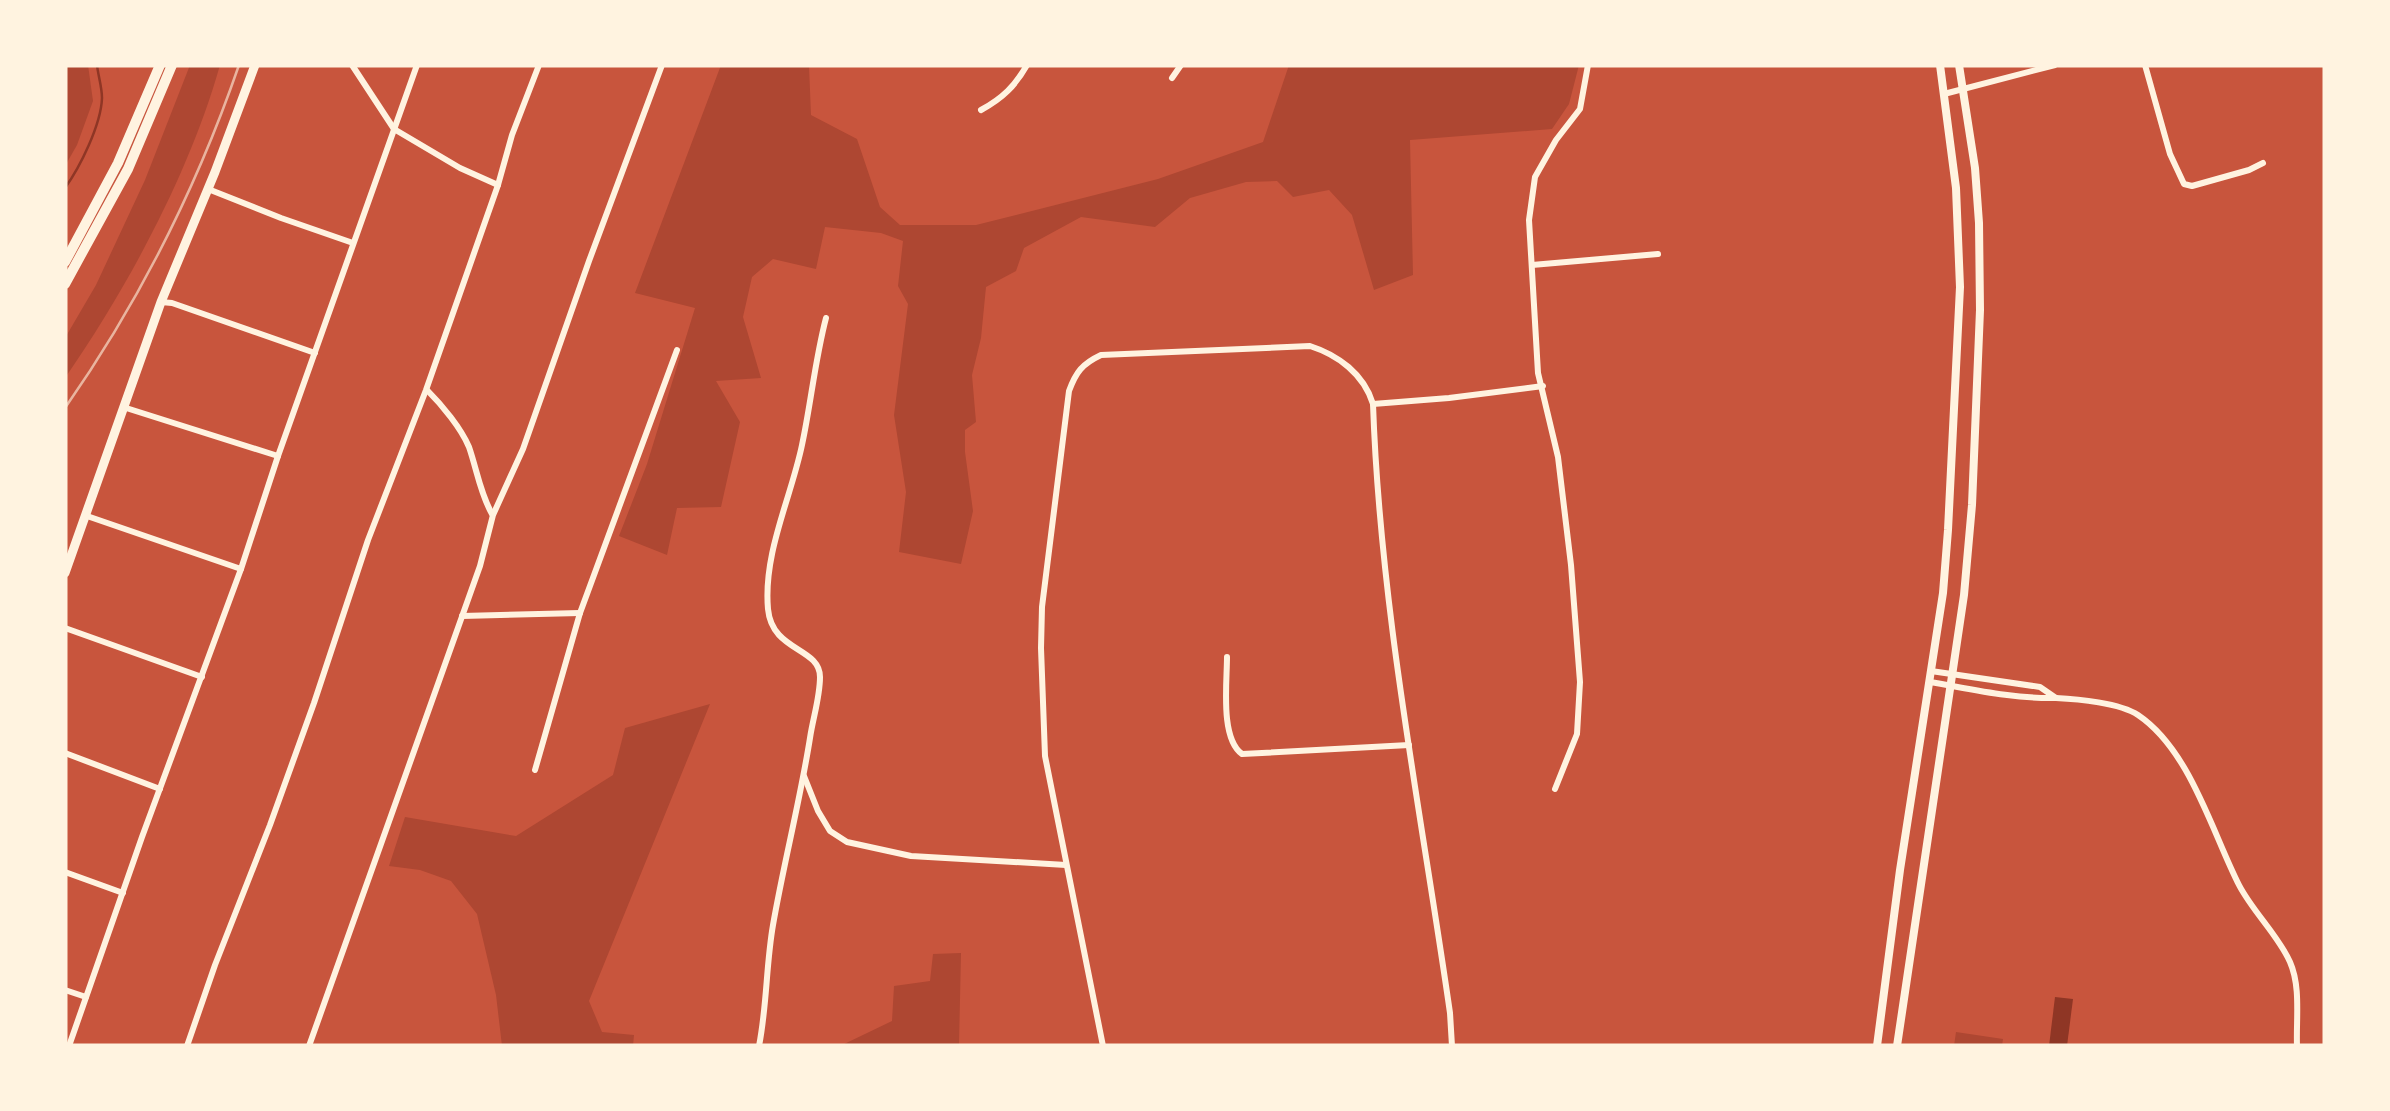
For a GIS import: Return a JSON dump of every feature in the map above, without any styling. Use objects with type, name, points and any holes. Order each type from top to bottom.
[{"type":"highway","points":[[65,262],[110,179],[160,65]]},
{"type":"highway","points":[[65,284],[128,169],[172,65]]},
{"type":"main road","points":[[65,574],[161,302],[255,65]]},
{"type":"street","points":[[352,65],[394,129],[498,186]]},
{"type":"street","points":[[69,1046],[417,65]]},
{"type":"street","points":[[187,1046],[314,704],[368,540],[426,390],[539,65]]},
{"type":"street","points":[[309,1046],[480,566],[493,515],[524,449],[662,65]]},
{"type":"street","points":[[982,110],[1015,85],[1027,65]]},
{"type":"street","points":[[1172,78],[1181,65]]},
{"type":"street","points":[[1555,789],[1577,734],[1580,682],[1558,457],[1538,373],[1529,220],[1534,177],[1580,109],[1588,65]]},
{"type":"street","points":[[1878,1046],[1948,530],[1960,287],[1956,188],[1940,65]]},
{"type":"street","points":[[1897,1046],[1964,596],[1972,505],[1980,310],[1977,185],[1959,65]]},
{"type":"street","points":[[1944,94],[2055,65]]},
{"type":"street","points":[[2145,65],[2170,154],[2184,184],[2192,186],[2263,163]]},
{"type":"street","points":[[208,188],[353,243]]},
{"type":"street","points":[[1532,265],[1658,254]]},
{"type":"street","points":[[161,302],[315,353]]},
{"type":"street","points":[[759,1046],[768,957],[804,775],[819,671],[815,661],[775,632],[768,613],[767,583],[801,450],[826,318]]},
{"type":"street","points":[[1104,1046],[1045,756],[1042,607],[1069,391],[1075,373],[1085,362],[1101,355],[1310,346],[1330,352],[1343,362],[1369,390],[1373,404],[1380,526],[1452,1046]]},
{"type":"street","points":[[535,770],[580,613],[677,350]]},
{"type":"street","points":[[1373,404],[1542,386]]},
{"type":"street","points":[[426,390],[467,442],[483,498],[493,515]]},
{"type":"street","points":[[124,408],[278,456]]},
{"type":"street","points":[[87,516],[241,569]]},
{"type":"street","points":[[462,616],[580,613]]},
{"type":"street","points":[[65,628],[202,677]]},
{"type":"street","points":[[1227,657],[1228,728],[1232,744],[1242,754],[1409,745]]},
{"type":"street","points":[[1932,670],[2040,687],[2056,698]]},
{"type":"street","points":[[1930,682],[2128,710],[2160,736],[2192,779],[2241,889],[2290,961],[2296,984],[2297,1046]]},
{"type":"street","points":[[65,753],[160,788]]},
{"type":"street","points":[[804,775],[830,831],[846,842],[911,856],[1066,864]]},
{"type":"street","points":[[65,872],[123,893]]},
{"type":"street","points":[[65,990],[86,997]]},
{"type":"shaded area","points":[[65,65],[88,65],[93,101],[65,166]]},
{"type":"shaded area","points":[[190,65],[220,65],[192,146],[134,267],[65,378],[65,338],[96,285],[145,180]]},
{"type":"shaded area","points":[[721,65],[809,65],[811,115],[857,139],[880,207],[900,225],[976,225],[1158,179],[1263,142],[1289,65],[1579,65],[1569,104],[1552,129],[1410,140],[1413,275],[1374,290],[1352,215],[1329,190],[1293,197],[1277,181],[1246,182],[1190,198],[1155,227],[1081,217],[1024,248],[1016,271],[986,287],[981,338],[972,375],[976,422],[965,430],[973,511],[961,564],[899,552],[906,492],[894,415],[908,304],[898,286],[903,241],[881,233],[825,227],[816,269],[773,259],[752,277],[743,317],[761,378],[716,381],[740,422],[721,507],[677,508],[667,555],[619,536],[647,464],[695,308],[635,293]]},
{"type":"shaded area","points":[[710,704],[589,1001],[602,1032],[634,1035],[633,1046],[502,1046],[496,995],[477,914],[451,881],[420,870],[389,866],[405,817],[516,836],[613,775],[625,728]]},
{"type":"shaded area","points":[[961,953],[959,1046],[840,1046],[892,1021],[894,986],[930,981],[933,954]]},
{"type":"shaded area","points":[[2055,997],[2073,999],[2067,1046],[2049,1046]]},
{"type":"shaded area","points":[[1956,1032],[2003,1039],[2002,1046],[1954,1046]]},
{"type":"waterway","points":[[65,188],[98,120],[102,98],[97,65]]},
{"type":"railway","points":[[65,408],[117,327],[164,242],[239,65]]}]
